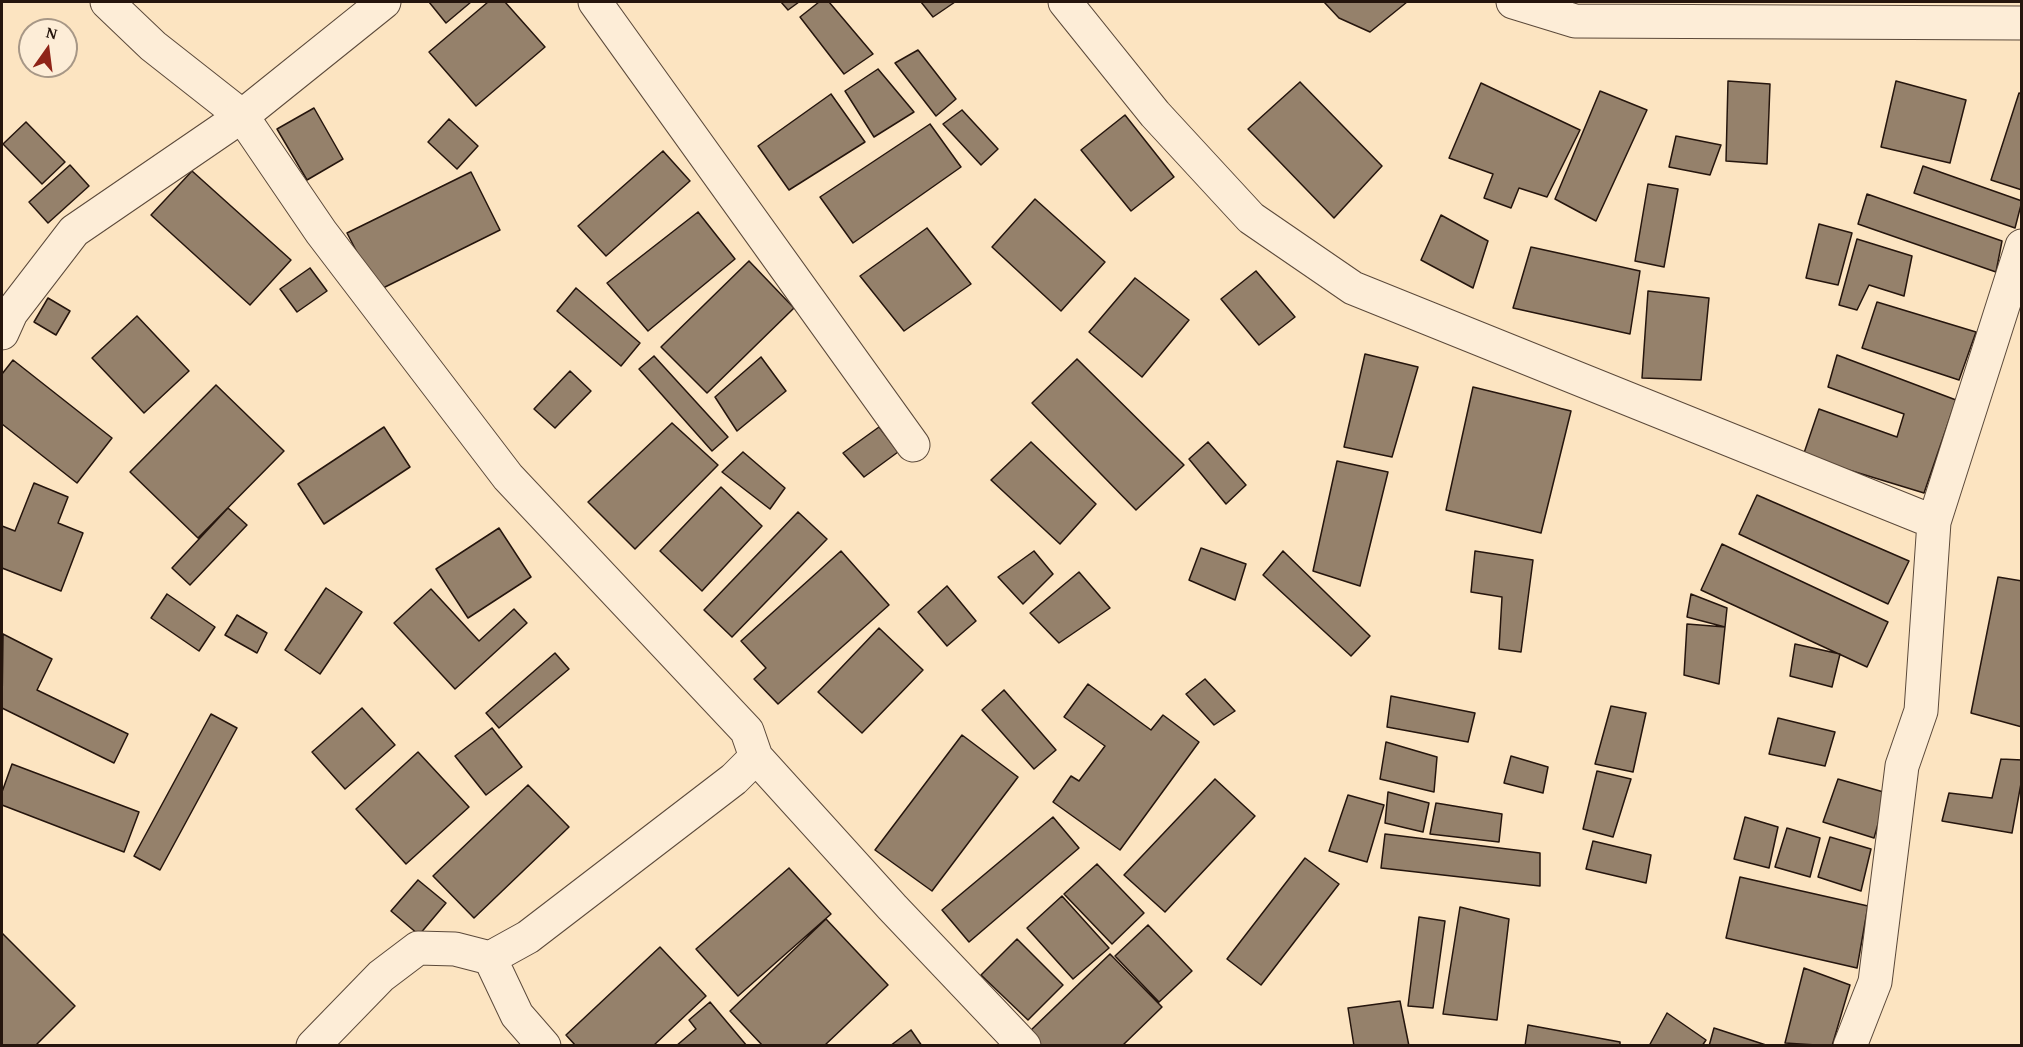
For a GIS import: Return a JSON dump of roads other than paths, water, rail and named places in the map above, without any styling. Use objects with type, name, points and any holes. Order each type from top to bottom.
[{"type":"street","points":[[107,2],[153,46],[242,116],[321,232],[508,477],[747,731],[756,757],[892,907],[1024,1046]]},
{"type":"street","points":[[2,333],[11,313],[74,231],[242,116],[384,2]]},
{"type":"street","points":[[596,2],[913,445]]},
{"type":"street","points":[[1065,2],[1155,114],[1251,218],[1353,288],[1934,522]]},
{"type":"street","points":[[1513,2],[1575,21],[2022,23]]},
{"type":"street","points":[[1850,1046],[1875,982],[1902,766],[1921,711],[1934,522],[2022,246]]},
{"type":"street","points":[[313,1046],[381,976],[418,948],[455,949],[490,958],[528,937],[734,779],[756,757]]},
{"type":"street","points":[[490,958],[517,1015],[544,1046]]}]
